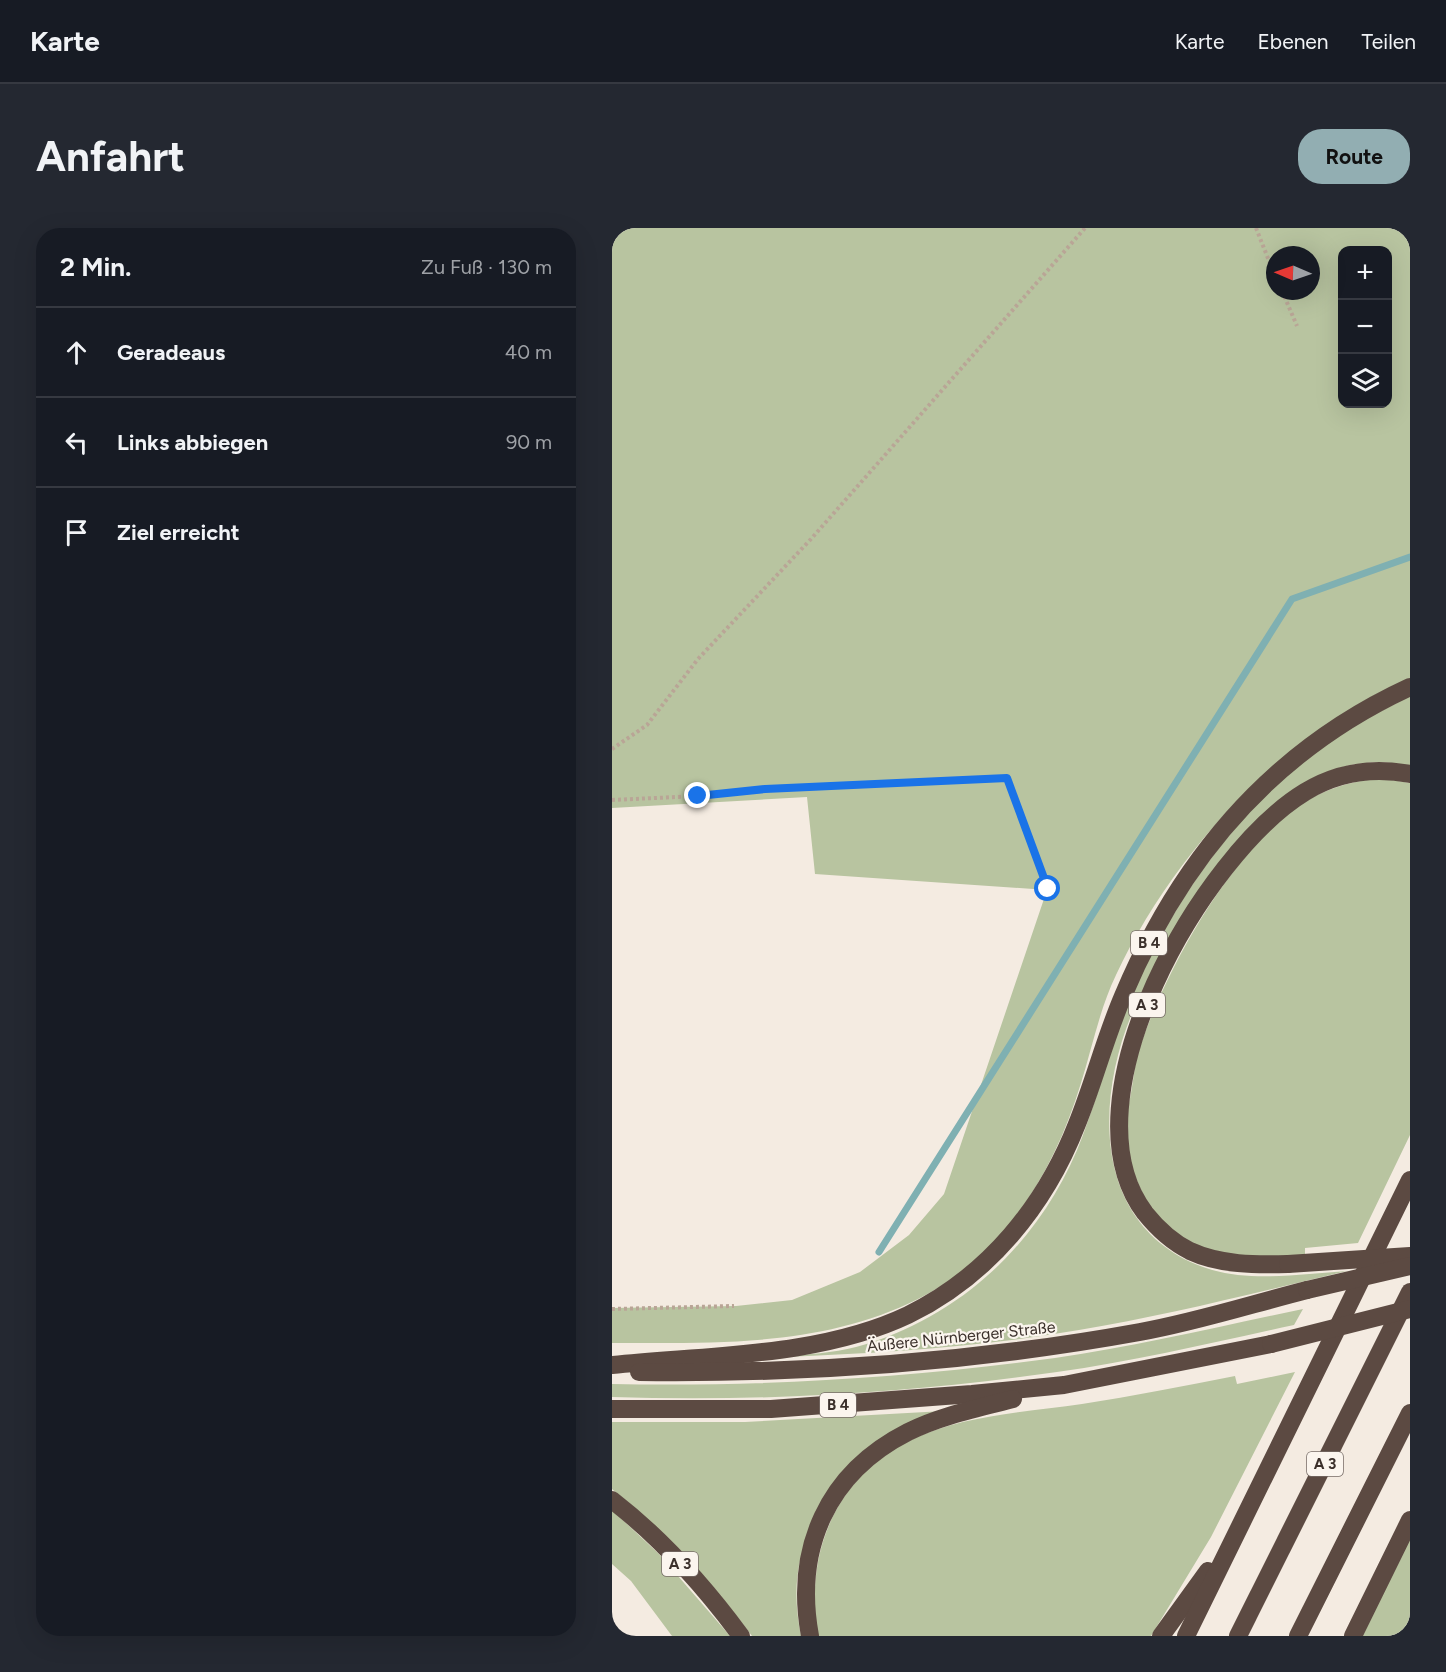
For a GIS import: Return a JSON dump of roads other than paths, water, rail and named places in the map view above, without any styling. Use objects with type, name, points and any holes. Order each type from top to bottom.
[{"type":"highway","name":"B 4","points":[[612,1365],[794,1347],[844,1339],[908,1315],[941,1297],[977,1270],[1009,1240],[1025,1220],[1060,1163],[1080,1116],[1123,994],[1173,899],[1221,829],[1256,790],[1309,746],[1360,712],[1410,687]]},
{"type":"highway","name":"A 3","points":[[1410,774],[1364,770],[1332,780],[1296,798],[1255,835],[1219,878],[1164,966],[1136,1032],[1124,1074],[1118,1115],[1119,1150],[1131,1192],[1150,1220],[1175,1242],[1205,1257],[1260,1264],[1288,1264],[1410,1256]]},
{"type":"highway","points":[[1186,1636],[1410,1180]]},
{"type":"highway","name":"Äußere Nürnberger Straße","points":[[612,1372],[826,1370],[1033,1349],[1142,1332],[1410,1266]]},
{"type":"highway","name":"A 3","points":[[1238,1636],[1410,1292]]},
{"type":"highway","name":"B 4","points":[[810,1636],[805,1596],[811,1550],[828,1505],[852,1473],[867,1458],[910,1431],[956,1415],[1064,1385],[1271,1344],[1410,1309]]},
{"type":"highway","name":"B 4","points":[[612,1409],[771,1409],[858,1404],[1064,1385]]},
{"type":"highway","points":[[1298,1636],[1410,1413]]},
{"type":"highway","name":"A 3","points":[[612,1500],[637,1520],[687,1572],[741,1636]]},
{"type":"highway","points":[[1353,1636],[1410,1520]]},
{"type":"highway","points":[[1161,1636],[1242,1524]]},
{"type":"waterway","points":[[879,1252],[1292,599],[1410,557]]}]
